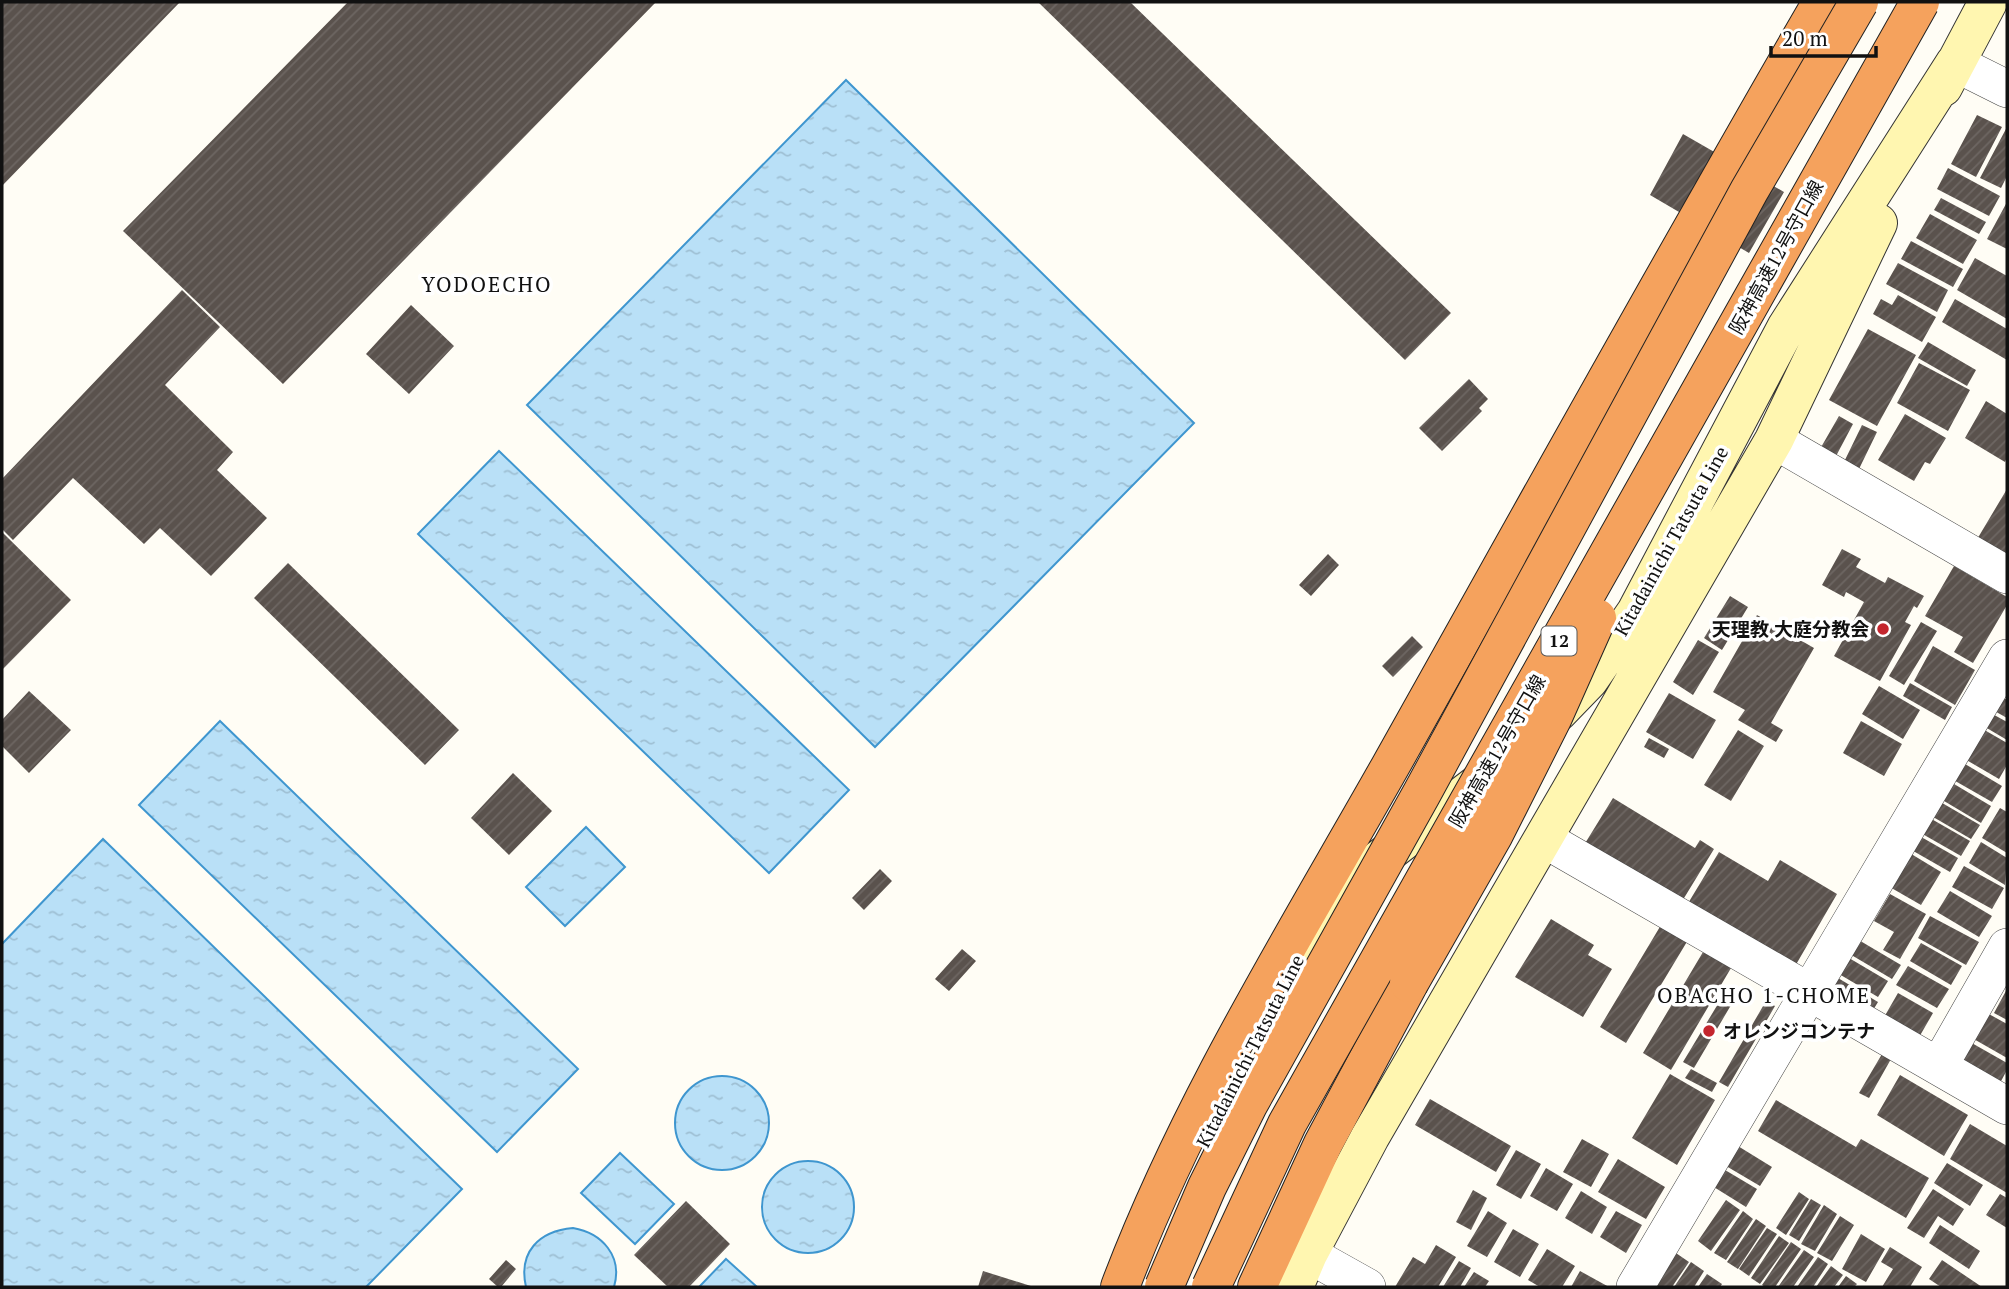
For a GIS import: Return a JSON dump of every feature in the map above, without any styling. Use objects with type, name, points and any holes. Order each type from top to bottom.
[{"type":"highway","points":[[1120,1287],[1170,1171],[1212,1086],[1301,922],[1722,173],[1822,2]]},
{"type":"highway","points":[[1164,1287],[1248,1105],[1422,793],[1749,191],[1859,2]]},
{"type":"highway","name":"阪神高速12号守口線","points":[[1211,1287],[1287,1124],[1920,2]]},
{"type":"highway","points":[[1257,1287],[1323,1144],[1494,834],[1552,719],[1670,445]]},
{"type":"main road","name":"Kitadainichi Tatsuta Line","points":[[1301,1271],[1370,1137],[1774,440],[1955,63],[1988,2]]},
{"type":"main road","name":"Kitadainichi Tatsuta Line","points":[[1138,1287],[1204,1137],[1283,977],[1327,916],[1381,858],[1450,807],[1529,742],[1589,680],[1636,612],[1787,328],[1955,63]]},
{"type":"street","points":[[1955,63],[2007,89]]},
{"type":"street","points":[[1774,440],[2007,575]]},
{"type":"street","points":[[1635,1287],[2007,658]]},
{"type":"street","points":[[1544,839],[2007,1106]]},
{"type":"street","points":[[1939,1066],[2007,947]]},
{"type":"street","points":[[1301,1271],[1367,1287]]},
{"type":"water","points":[[846,80],[1194,423],[875,747],[527,405]]},
{"type":"water","points":[[499,451],[849,790],[769,873],[418,534]]},
{"type":"water","points":[[220,721],[578,1069],[497,1152],[139,805]]},
{"type":"water","points":[[586,827],[625,867],[565,926],[526,887]]},
{"type":"water","points":[[103,839],[462,1189],[366,1287],[2,1287],[2,944]]},
{"type":"water","points":[[722,1076],[740,1080],[755,1090],[765,1105],[769,1123],[765,1141],[755,1156],[740,1166],[722,1170],[704,1166],[689,1156],[679,1141],[675,1123],[679,1105],[689,1090],[704,1080]]},
{"type":"water","points":[[620,1153],[674,1204],[635,1244],[581,1193]]},
{"type":"water","points":[[808,1161],[834,1169],[846,1181],[854,1207],[846,1233],[834,1245],[808,1253],[782,1245],[770,1233],[762,1207],[770,1181],[782,1169]]},
{"type":"water","points":[[573,1228],[593,1235],[608,1248],[615,1265],[614,1287],[526,1287],[525,1263],[534,1246],[550,1234]]},
{"type":"water","points":[[726,1259],[757,1287],[699,1287]]},
{"type":"building","points":[[2,2],[180,2],[2,186]]},
{"type":"building","points":[[348,2],[656,2],[283,384],[123,231]]},
{"type":"building","points":[[1038,2],[1130,2],[1451,313],[1405,360]]},
{"type":"building","points":[[1977,115],[2002,127],[1976,177],[1951,164]]},
{"type":"building","points":[[2007,127],[2007,176],[2001,188],[1980,178]]},
{"type":"building","points":[[1683,134],[1784,192],[1749,253],[1650,195]]},
{"type":"building","points":[[1948,168],[2000,196],[1989,216],[1937,189]]},
{"type":"building","points":[[1941,198],[1986,222],[1979,234],[1934,210]]},
{"type":"building","points":[[2007,202],[2007,249],[1987,239]]},
{"type":"building","points":[[1930,214],[1977,240],[1963,264],[1916,238]]},
{"type":"building","points":[[1911,241],[1963,269],[1953,287],[1901,259]]},
{"type":"building","points":[[1975,258],[2007,276],[2007,319],[1957,290]]},
{"type":"building","points":[[1898,263],[1948,290],[1937,312],[1886,284]]},
{"type":"building","points":[[182,290],[220,327],[165,385],[233,452],[217,470],[267,518],[211,576],[160,528],[144,544],[73,478],[13,540],[2,529],[2,479]]},
{"type":"building","points":[[1898,295],[1936,317],[1922,342],[1873,314],[1881,299],[1892,305]]},
{"type":"building","points":[[1955,299],[2007,329],[2007,360],[1942,322]]},
{"type":"building","points":[[411,305],[454,346],[409,394],[366,354]]},
{"type":"building","points":[[1868,329],[1916,355],[1877,426],[1829,400]]},
{"type":"building","points":[[1928,342],[1976,370],[1967,386],[1918,358]]},
{"type":"building","points":[[1919,363],[1970,390],[1948,431],[1897,403]]},
{"type":"building","points":[[1469,379],[1488,399],[1479,408],[1482,411],[1442,451],[1419,428]]},
{"type":"building","points":[[1986,401],[2007,414],[2005,462],[1965,438]]},
{"type":"building","points":[[1905,414],[1946,438],[1930,464],[1925,462],[1914,481],[1878,460]]},
{"type":"building","points":[[1839,416],[1853,424],[1835,458],[1820,449]]},
{"type":"building","points":[[1862,425],[1877,432],[1859,469],[1844,462]]},
{"type":"building","points":[[2007,489],[2007,560],[1976,541]]},
{"type":"building","points":[[2,532],[71,600],[2,670]]},
{"type":"building","points":[[1842,549],[1861,559],[1856,567],[1885,583],[1888,577],[1924,596],[1917,608],[1914,606],[1905,622],[1911,625],[1880,681],[1834,656],[1864,602],[1846,592],[1844,597],[1822,585]]},
{"type":"building","points":[[1328,554],[1339,565],[1311,596],[1299,585]]},
{"type":"building","points":[[288,563],[459,730],[425,765],[254,598]]},
{"type":"building","points":[[1954,566],[2007,597],[2007,605],[1973,663],[1954,652],[1963,637],[1925,616]]},
{"type":"building","points":[[1730,596],[1748,607],[1722,650],[1704,638]]},
{"type":"building","points":[[1757,615],[1814,648],[1771,723],[1783,730],[1776,742],[1738,720],[1745,710],[1713,692]]},
{"type":"building","points":[[1921,622],[1937,631],[1904,685],[1889,676]]},
{"type":"building","points":[[1412,636],[1423,647],[1393,677],[1382,666]]},
{"type":"building","points":[[1698,640],[1719,652],[1693,695],[1673,682]]},
{"type":"building","points":[[1933,646],[1975,670],[1955,705],[1914,681]]},
{"type":"building","points":[[1910,683],[1952,707],[1945,720],[1903,696]]},
{"type":"building","points":[[1879,686],[1920,710],[1903,739],[1862,714]]},
{"type":"building","points":[[29,691],[71,730],[29,773],[2,746],[2,720]]},
{"type":"building","points":[[1669,693],[1716,720],[1693,759],[1646,732]]},
{"type":"building","points":[[1999,695],[2007,700],[2007,718],[1991,709]]},
{"type":"building","points":[[1987,711],[2007,722],[2007,740],[1980,724]]},
{"type":"building","points":[[1861,721],[1902,744],[1884,776],[1843,753]]},
{"type":"building","points":[[1981,728],[2007,743],[2007,765],[1999,779],[1963,758]]},
{"type":"building","points":[[1738,730],[1764,746],[1731,801],[1704,785]]},
{"type":"building","points":[[1649,738],[1669,749],[1664,758],[1644,747]]},
{"type":"building","points":[[1960,761],[2002,786],[1992,802],[1950,778]]},
{"type":"building","points":[[513,773],[552,811],[509,855],[471,818]]},
{"type":"building","points":[[1949,781],[1991,806],[1981,823],[1939,798]]},
{"type":"building","points":[[1613,798],[1695,848],[1700,840],[1714,849],[1681,903],[1584,845]]},
{"type":"building","points":[[1937,800],[1980,825],[1971,839],[1928,814]]},
{"type":"building","points":[[2000,808],[2007,812],[2007,853],[1982,838]]},
{"type":"building","points":[[1928,817],[1970,841],[1961,856],[1919,832]]},
{"type":"building","points":[[1916,834],[1958,858],[1950,872],[1908,848]]},
{"type":"building","points":[[1981,842],[2007,858],[2005,885],[1969,863]]},
{"type":"building","points":[[1719,852],[1768,881],[1780,860],[1837,894],[1794,968],[1687,905]]},
{"type":"building","points":[[1908,852],[1941,872],[1921,905],[1888,886]]},
{"type":"building","points":[[1964,866],[2004,888],[1992,909],[1952,887]]},
{"type":"building","points":[[880,869],[892,881],[864,910],[852,898]]},
{"type":"building","points":[[1950,891],[1992,916],[1979,937],[1937,912]]},
{"type":"building","points":[[1890,894],[1926,914],[1900,959],[1883,950],[1894,932],[1874,921]]},
{"type":"building","points":[[1930,916],[1979,942],[1966,965],[1918,938]]},
{"type":"building","points":[[1551,919],[1594,945],[1588,955],[1612,969],[1583,1017],[1515,977]]},
{"type":"building","points":[[1661,925],[1688,940],[1626,1043],[1600,1027]]},
{"type":"building","points":[[1857,939],[1901,965],[1892,979],[1848,953]]},
{"type":"building","points":[[1921,943],[1962,966],[1951,985],[1910,961]]},
{"type":"building","points":[[962,949],[976,961],[949,991],[935,979]]},
{"type":"building","points":[[1703,952],[1731,968],[1671,1070],[1643,1053]]},
{"type":"building","points":[[1849,958],[1888,981],[1878,997],[1839,974]]},
{"type":"building","points":[[1908,966],[1949,989],[1937,1008],[1896,985]]},
{"type":"building","points":[[1838,978],[1878,1002],[1870,1015],[1830,992]]},
{"type":"building","points":[[2007,989],[2007,1020],[1994,1013]]},
{"type":"building","points":[[1898,993],[1933,1013],[1918,1039],[1883,1019]]},
{"type":"building","name":"オレンジコンテナ","points":[[1724,994],[1734,1000],[1694,1068],[1683,1062]]},
{"type":"building","points":[[1766,1001],[1775,1006],[1728,1087],[1719,1082]]},
{"type":"building","points":[[1987,1013],[2007,1024],[2007,1058],[1972,1038]]},
{"type":"building","points":[[1970,1042],[2007,1063],[2007,1070],[2000,1083],[1960,1060]]},
{"type":"building","points":[[1882,1054],[1891,1059],[1869,1098],[1859,1093]]},
{"type":"building","points":[[1691,1069],[1717,1083],[1712,1092],[1685,1078]]},
{"type":"building","points":[[1670,1074],[1715,1100],[1677,1165],[1632,1138]]},
{"type":"building","points":[[1900,1075],[1968,1115],[1944,1156],[1877,1115]]},
{"type":"building","points":[[1430,1099],[1511,1146],[1496,1172],[1415,1125]]},
{"type":"building","points":[[1776,1100],[1856,1147],[1861,1139],[1929,1178],[1906,1218],[1758,1131]]},
{"type":"building","points":[[1970,1124],[2007,1146],[2007,1193],[1950,1159]]},
{"type":"building","points":[[1582,1139],[1609,1154],[1591,1187],[1563,1172]]},
{"type":"building","points":[[1733,1143],[1772,1167],[1760,1186],[1721,1163]]},
{"type":"building","points":[[1516,1150],[1541,1164],[1521,1199],[1496,1185]]},
{"type":"building","points":[[1618,1159],[1665,1187],[1646,1219],[1598,1192]]},
{"type":"building","points":[[1947,1163],[1983,1185],[1970,1206],[1934,1183]]},
{"type":"building","points":[[1720,1167],[1757,1189],[1746,1207],[1709,1184]]},
{"type":"building","points":[[1546,1168],[1573,1184],[1557,1211],[1530,1196]]},
{"type":"building","points":[[1933,1189],[1964,1209],[1953,1226],[1938,1216],[1924,1238],[1907,1228]]},
{"type":"building","points":[[1473,1190],[1487,1198],[1471,1230],[1456,1222]]},
{"type":"building","points":[[1581,1191],[1607,1207],[1592,1234],[1565,1218]]},
{"type":"building","points":[[1799,1192],[1809,1199],[1786,1235],[1776,1228]]},
{"type":"building","points":[[2000,1194],[2007,1198],[2007,1228],[1986,1215]]},
{"type":"building","points":[[1811,1199],[1821,1205],[1799,1241],[1789,1235]]},
{"type":"building","points":[[1726,1200],[1740,1210],[1711,1251],[1698,1241]]},
{"type":"building","points":[[686,1201],[730,1244],[689,1287],[668,1287],[634,1255]]},
{"type":"building","points":[[1824,1205],[1837,1214],[1815,1251],[1801,1244]]},
{"type":"building","points":[[1488,1211],[1507,1223],[1487,1257],[1467,1246]]},
{"type":"building","points":[[1616,1211],[1642,1225],[1626,1253],[1600,1237]]},
{"type":"building","points":[[1743,1211],[1753,1219],[1726,1260],[1714,1253]]},
{"type":"building","points":[[1840,1216],[1854,1225],[1832,1261],[1817,1253]]},
{"type":"building","points":[[1756,1219],[1766,1226],[1738,1269],[1727,1262]]},
{"type":"building","points":[[1940,1225],[1980,1251],[1969,1269],[1929,1243]]},
{"type":"building","points":[[1767,1228],[1777,1234],[1749,1276],[1739,1269]]},
{"type":"building","points":[[1513,1229],[1539,1244],[1520,1277],[1494,1262]]},
{"type":"building","points":[[1861,1234],[1885,1249],[1866,1282],[1842,1269]]},
{"type":"building","points":[[1779,1236],[1789,1243],[1760,1284],[1751,1278]]},
{"type":"building","points":[[1791,1242],[1801,1249],[1775,1287],[1765,1287],[1762,1285]]},
{"type":"building","points":[[1436,1245],[1456,1257],[1438,1287],[1395,1287],[1413,1257],[1425,1264]]},
{"type":"building","points":[[1890,1247],[1922,1267],[1910,1287],[1882,1287],[1893,1269],[1881,1262]]},
{"type":"building","points":[[1547,1249],[1575,1266],[1562,1287],[1540,1287],[1528,1280]]},
{"type":"building","points":[[1804,1250],[1814,1257],[1793,1287],[1778,1287]]},
{"type":"building","points":[[1673,1251],[1689,1262],[1672,1287],[1650,1287]]},
{"type":"building","points":[[1818,1257],[1828,1264],[1813,1287],[1797,1287]]},
{"type":"building","points":[[506,1260],[516,1269],[501,1287],[498,1287],[489,1279]]},
{"type":"building","points":[[1942,1260],[1982,1287],[1941,1287],[1929,1279]]},
{"type":"building","points":[[1459,1261],[1471,1268],[1460,1287],[1443,1287]]},
{"type":"building","points":[[1691,1262],[1704,1271],[1694,1287],[1674,1287]]},
{"type":"building","points":[[1831,1266],[1843,1275],[1834,1287],[1816,1287]]},
{"type":"building","points":[[983,1271],[1034,1287],[978,1287]]},
{"type":"building","points":[[1580,1271],[1609,1287],[1571,1287]]},
{"type":"building","points":[[1474,1272],[1489,1281],[1485,1287],[1464,1287]]},
{"type":"building","points":[[1707,1274],[1722,1284],[1720,1287],[1698,1287]]},
{"type":"building","points":[[1846,1276],[1857,1284],[1854,1287],[1838,1287]]},
{"type":"place","name":"天理教 大庭分教会","points":[[1883,629]]},
{"type":"place","name":"オレンジコンテナ","points":[[1709,1031]]},
{"type":"district","name":"YODOECHO","points":[[487,285]]},
{"type":"district","name":"OBACHO 1-CHOME","points":[[1764,996]]}]
